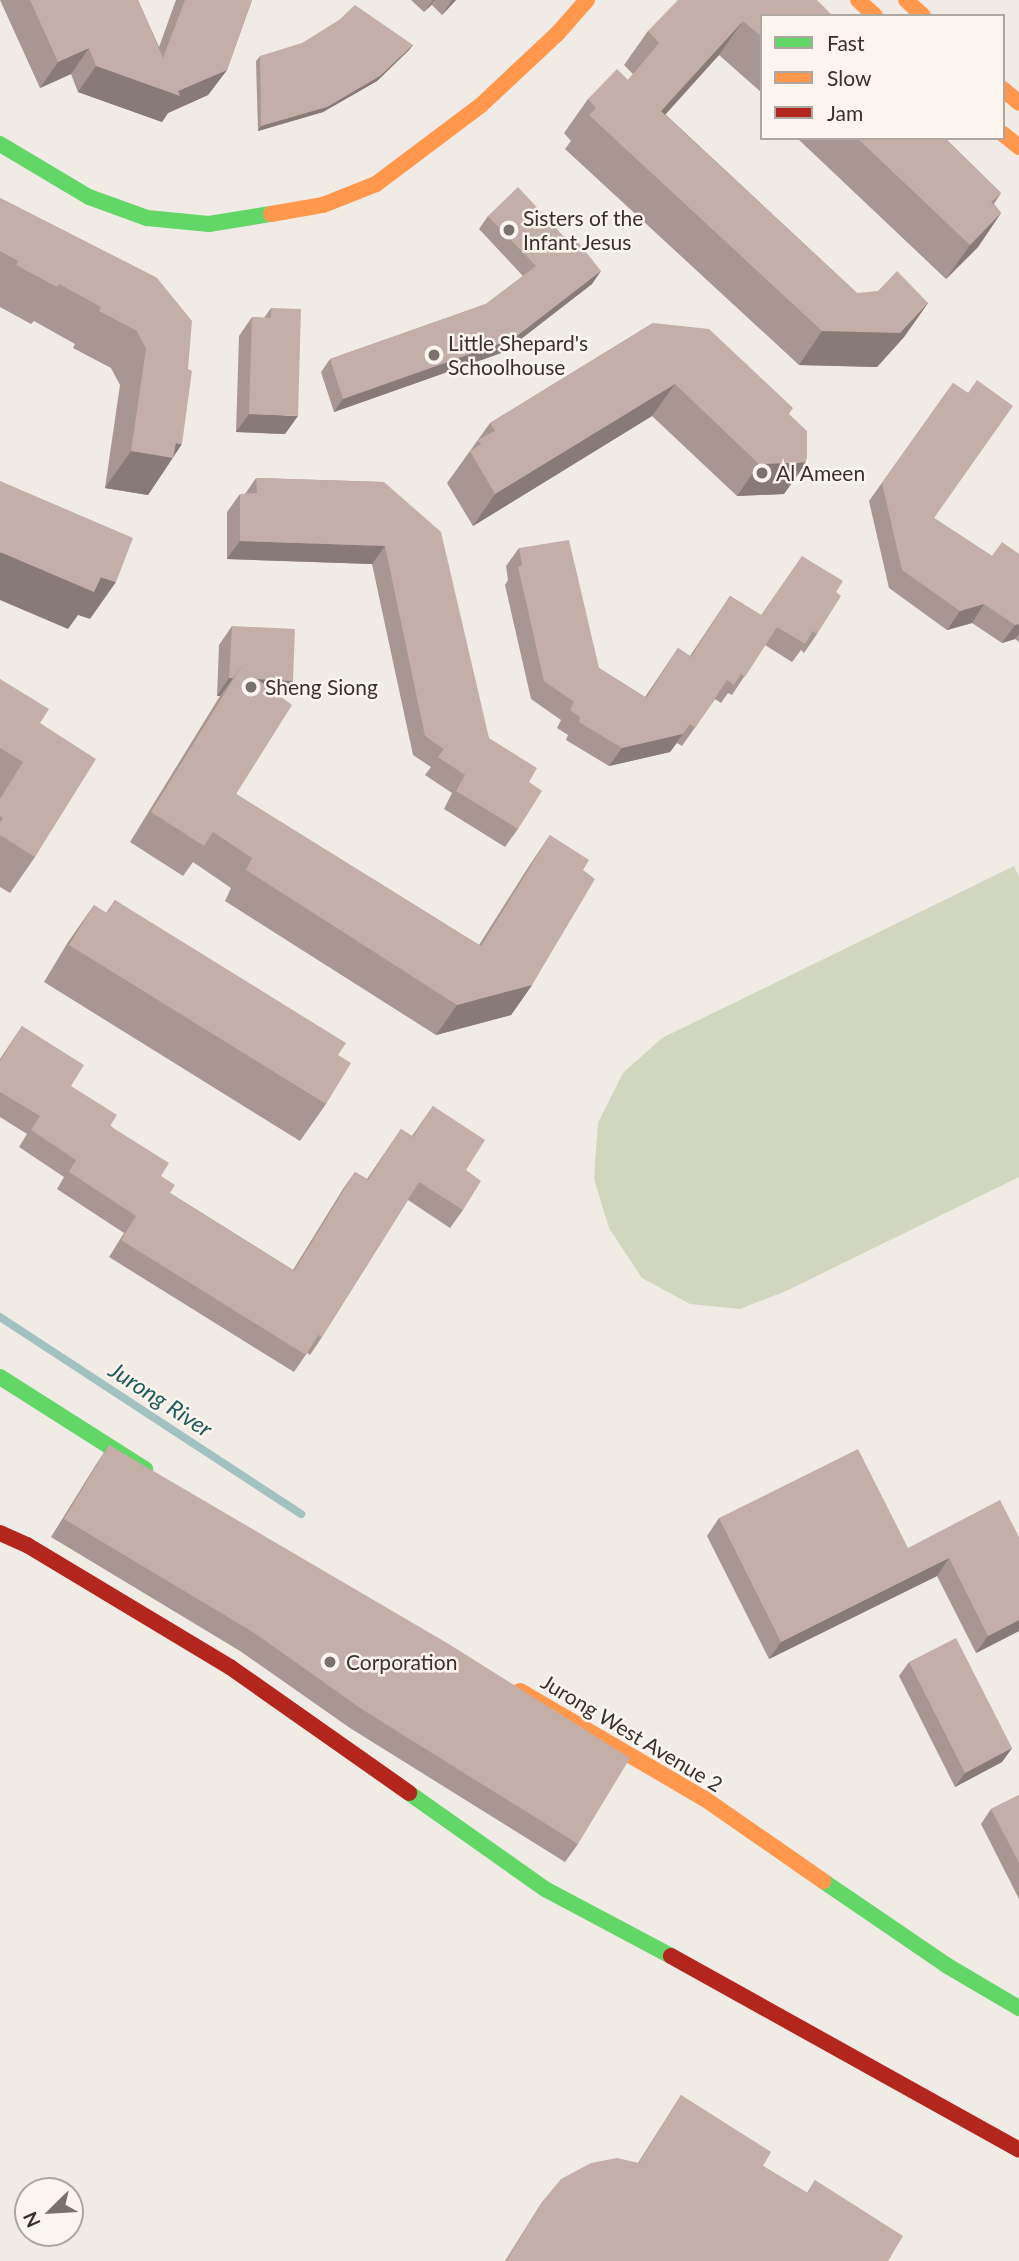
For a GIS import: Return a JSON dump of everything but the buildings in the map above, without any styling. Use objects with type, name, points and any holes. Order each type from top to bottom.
[{"type":"main road","points":[[0,144],[39,170],[89,197],[147,218],[209,224],[323,205],[376,184],[480,106],[558,33],[587,0]]},
{"type":"main road","points":[[858,0],[873,14]]},
{"type":"main road","points":[[906,0],[921,14]]},
{"type":"main road","points":[[1005,91],[1019,103]]},
{"type":"main road","points":[[1005,136],[1019,147]]},
{"type":"main road","points":[[0,1377],[155,1475]]},
{"type":"main road","points":[[0,1533],[27,1545],[230,1667],[545,1889],[641,1939],[853,2060],[1019,2150]]},
{"type":"main road","name":"Jurong West Avenue 2","points":[[504,1681],[705,1799],[946,1965],[1016,2004]]},
{"type":"green space","points":[[1014,866],[1019,877],[1019,1177],[786,1291],[740,1309],[690,1304],[642,1278],[609,1228],[594,1179],[598,1123],[623,1073],[662,1038]]},
{"type":"waterway","name":"Jurong River","points":[[0,1317],[301,1514]]},
{"type":"traffic: fast","points":[[0,144],[89,197],[147,218],[209,224],[271,214]]},
{"type":"traffic: fast","points":[[0,1377],[145,1469]]},
{"type":"traffic: fast","points":[[409,1793],[545,1889],[671,1956]]},
{"type":"traffic: fast","points":[[823,1881],[946,1965],[1019,2008]]},
{"type":"traffic: slow","points":[[271,214],[323,205],[376,184],[480,106],[558,33],[587,0]]},
{"type":"traffic: slow","points":[[858,0],[873,14]]},
{"type":"traffic: slow","points":[[906,0],[921,14]]},
{"type":"traffic: slow","points":[[1005,91],[1019,103]]},
{"type":"traffic: slow","points":[[1005,136],[1019,147]]},
{"type":"traffic: slow","points":[[520,1691],[705,1799],[823,1881]]},
{"type":"traffic: jam","points":[[0,1533],[27,1545],[230,1667],[409,1793]]},
{"type":"traffic: jam","points":[[671,1956],[1019,2150]]},
{"type":"place","name":"Sisters of the Infant Jesus","points":[[509,230]]},
{"type":"place","name":"Little Shepard's Schoolhouse","points":[[434,355]]},
{"type":"place","name":"Al Ameen","points":[[762,473]]},
{"type":"place","name":"Sheng Siong","points":[[251,687]]},
{"type":"place","name":"Corporation","points":[[330,1662]]}]
